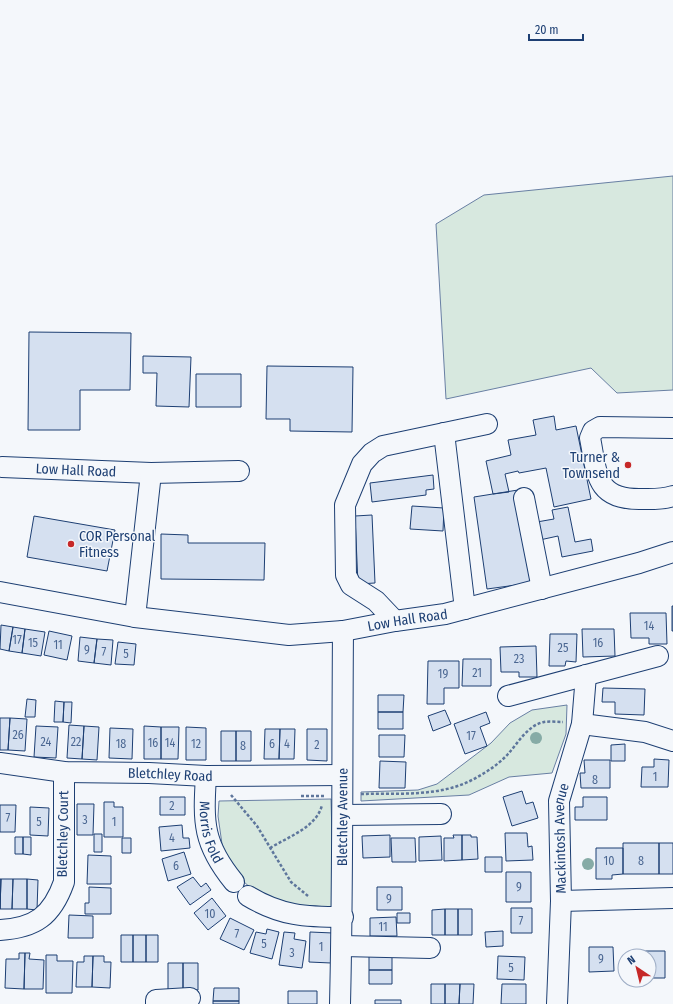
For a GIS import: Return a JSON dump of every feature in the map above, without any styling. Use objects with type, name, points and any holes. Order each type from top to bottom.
[{"type":"street","points":[[395,621],[376,601],[351,585],[346,575],[345,505],[362,464],[372,452],[383,446],[487,424]]},
{"type":"street","points":[[671,501],[627,499],[615,496],[604,487],[598,478],[590,438],[593,431],[600,427],[673,428]]},
{"type":"street","points":[[444,433],[465,609]]},
{"type":"street","name":"Low Hall Road","points":[[2,467],[151,473],[239,471]]},
{"type":"street","points":[[135,617],[151,473]]},
{"type":"street","points":[[524,498],[542,589]]},
{"type":"street","name":"Low Hall Road","points":[[0,592],[135,617],[289,635],[343,631],[395,621],[445,614],[639,563],[673,552]]},
{"type":"street","name":"Bletchley Avenue","points":[[340,1004],[344,815],[333,795],[332,775],[343,631]]},
{"type":"street","points":[[508,696],[658,656]]},
{"type":"street","name":"Mackintosh Avenue","points":[[557,1004],[562,901],[559,801],[582,724],[586,675]]},
{"type":"street","points":[[582,724],[645,732],[673,741]]},
{"type":"street","name":"Bletchley Road","points":[[0,763],[64,772],[149,773],[206,776],[332,775]]},
{"type":"street","name":"Bletchley Court","points":[[0,930],[19,929],[32,924],[43,916],[59,895],[64,882],[64,772]]},
{"type":"street","name":"Morris Fold","points":[[206,776],[204,812],[210,843],[216,857],[234,882]]},
{"type":"street","points":[[344,815],[441,814]]},
{"type":"street","points":[[248,896],[269,908],[291,915],[307,917],[343,917]]},
{"type":"street","points":[[562,901],[673,898]]},
{"type":"street","points":[[342,946],[430,948]]},
{"type":"street","points":[[156,1004],[156,1000],[190,998]]},
{"type":"path","points":[[300,796],[443,791],[470,781],[488,770],[507,754],[530,730],[543,722],[582,724]]},
{"type":"path","points":[[270,848],[305,828],[315,819],[322,807],[333,795],[332,775]]},
{"type":"path","points":[[231,795],[241,806],[270,848],[291,882],[313,899]]},
{"type":"path","points":[[205,796],[238,796]]},
{"type":"shaded area","points":[[673,176],[673,390],[617,393],[591,368],[446,399],[436,224],[484,195]]},
{"type":"shaded area","points":[[567,705],[566,734],[552,773],[509,777],[469,795],[361,801],[361,792],[418,790],[437,784],[491,743],[510,723],[532,710]]},
{"type":"shaded area","points":[[331,799],[334,910],[305,912],[253,890],[243,881],[227,857],[222,844],[218,816],[219,801]]},
{"type":"building","points":[[29,332],[131,333],[130,390],[80,390],[80,430],[28,430]]},
{"type":"building","points":[[143,356],[191,357],[189,407],[156,406],[157,373],[143,373]]},
{"type":"building","points":[[267,366],[353,367],[352,432],[290,431],[290,419],[266,419]]},
{"type":"building","points":[[196,374],[241,374],[241,407],[196,407]]},
{"type":"building","points":[[554,416],[556,430],[576,426],[591,499],[554,507],[546,468],[505,474],[509,492],[493,494],[486,461],[511,455],[508,440],[536,435],[533,420]]},
{"type":"building","points":[[433,475],[434,489],[426,490],[426,495],[372,502],[370,483]]},
{"type":"building","points":[[518,490],[531,583],[487,589],[474,497]]},
{"type":"building","points":[[412,506],[444,508],[443,531],[410,529]]},
{"type":"building","points":[[568,507],[575,542],[591,539],[593,551],[562,557],[558,536],[535,541],[531,523],[554,519],[552,510]]},
{"type":"building","points":[[372,515],[375,583],[358,584],[355,516]]},
{"type":"building","name":"COR Personal Fitness","points":[[34,516],[115,530],[107,571],[27,557]]},
{"type":"building","points":[[161,534],[188,535],[188,543],[265,543],[264,580],[161,579]]},
{"type":"building","points":[[673,606],[673,631],[672,631]]},
{"type":"building","points":[[630,613],[666,613],[667,644],[649,644],[649,638],[631,638]]},
{"type":"building","points":[[1,625],[13,627],[9,651],[0,649]]},
{"type":"building","points":[[13,627],[25,629],[22,653],[9,651]]},
{"type":"building","points":[[25,629],[45,632],[41,656],[22,653]]},
{"type":"building","points":[[582,629],[614,629],[615,656],[583,657]]},
{"type":"building","points":[[49,631],[72,636],[67,660],[44,655]]},
{"type":"building","points":[[550,634],[577,634],[576,662],[566,661],[565,666],[549,666]]},
{"type":"building","points":[[80,637],[97,639],[94,663],[78,661]]},
{"type":"building","points":[[97,639],[113,640],[111,665],[94,663]]},
{"type":"building","points":[[118,642],[136,644],[134,665],[115,664]]},
{"type":"building","points":[[536,646],[537,677],[519,677],[519,672],[501,672],[500,647]]},
{"type":"building","points":[[463,659],[491,659],[491,686],[462,686]]},
{"type":"building","points":[[428,661],[459,661],[459,688],[444,688],[444,704],[427,704]]},
{"type":"building","points":[[603,688],[645,689],[644,715],[615,714],[615,702],[602,702]]},
{"type":"building","points":[[378,695],[404,695],[403,712],[378,712]]},
{"type":"building","points":[[27,699],[36,700],[35,717],[25,717]]},
{"type":"building","points":[[55,701],[64,702],[63,722],[54,722]]},
{"type":"building","points":[[64,702],[72,702],[71,723],[63,722]]},
{"type":"building","points":[[445,710],[451,724],[433,731],[428,716]]},
{"type":"building","points":[[378,712],[403,712],[403,729],[378,729]]},
{"type":"building","points":[[486,712],[490,723],[480,727],[487,746],[465,754],[454,724]]},
{"type":"building","points":[[0,718],[10,718],[8,750],[0,750]]},
{"type":"building","points":[[10,718],[27,719],[25,751],[8,750]]},
{"type":"building","points":[[69,725],[84,726],[82,759],[67,758]]},
{"type":"building","points":[[36,726],[58,727],[56,758],[34,757]]},
{"type":"building","points":[[84,726],[99,727],[97,760],[82,759]]},
{"type":"building","points":[[144,726],[161,727],[161,759],[144,759]]},
{"type":"building","points":[[161,727],[179,727],[178,759],[161,759]]},
{"type":"building","points":[[186,727],[206,728],[206,760],[186,760]]},
{"type":"building","points":[[110,728],[133,729],[132,759],[109,758]]},
{"type":"building","points":[[265,729],[280,729],[279,759],[264,759]]},
{"type":"building","points":[[280,729],[295,729],[294,759],[279,759]]},
{"type":"building","points":[[307,729],[327,729],[327,761],[307,760]]},
{"type":"building","points":[[221,731],[236,731],[236,761],[221,761]]},
{"type":"building","points":[[236,731],[251,731],[251,761],[236,761]]},
{"type":"building","points":[[379,735],[405,735],[404,757],[379,757]]},
{"type":"building","points":[[625,744],[625,761],[611,761],[611,745]]},
{"type":"building","points":[[654,759],[669,760],[668,787],[641,787],[642,767],[654,767]]},
{"type":"building","points":[[584,760],[610,760],[610,788],[581,788],[580,773],[585,773]]},
{"type":"building","points":[[380,761],[406,762],[405,788],[379,788]]},
{"type":"building","points":[[522,791],[526,804],[533,802],[538,818],[512,826],[503,797]]},
{"type":"building","points":[[160,797],[185,797],[185,815],[160,815]]},
{"type":"building","points":[[583,797],[607,797],[607,820],[575,820],[575,807],[583,807]]},
{"type":"building","points":[[104,802],[114,802],[114,807],[123,807],[123,837],[104,837]]},
{"type":"building","points":[[77,804],[94,804],[93,835],[77,835]]},
{"type":"building","points":[[0,805],[16,805],[15,832],[0,832]]},
{"type":"building","points":[[30,807],[49,808],[48,836],[30,835]]},
{"type":"building","points":[[182,825],[183,838],[189,838],[190,848],[161,851],[159,827]]},
{"type":"building","points":[[505,833],[527,833],[528,847],[532,846],[533,860],[506,861]]},
{"type":"building","points":[[94,834],[102,834],[102,852],[94,852]]},
{"type":"building","points":[[390,835],[390,857],[363,858],[362,836]]},
{"type":"building","points":[[453,835],[462,835],[462,860],[444,861],[444,838],[454,838]]},
{"type":"building","points":[[462,835],[477,837],[478,859],[462,860]]},
{"type":"building","points":[[441,836],[442,860],[419,861],[419,837]]},
{"type":"building","points":[[15,837],[23,837],[23,854],[15,854]]},
{"type":"building","points":[[23,837],[31,837],[31,855],[23,854]]},
{"type":"building","points":[[122,838],[131,838],[131,853],[122,853]]},
{"type":"building","points":[[391,838],[415,838],[416,862],[392,862]]},
{"type":"building","points":[[623,843],[659,843],[659,874],[623,874]]},
{"type":"building","points":[[659,843],[673,843],[673,874],[659,874]]},
{"type":"building","points":[[596,848],[623,848],[623,874],[612,875],[612,879],[596,879]]},
{"type":"building","points":[[184,852],[191,874],[168,881],[162,859]]},
{"type":"building","points":[[88,855],[111,856],[111,884],[87,884]]},
{"type":"building","points":[[485,857],[502,857],[502,872],[485,872]]},
{"type":"building","points":[[506,872],[531,872],[531,902],[506,902]]},
{"type":"building","points":[[193,877],[201,887],[206,883],[211,890],[190,905],[177,887]]},
{"type":"building","points":[[0,879],[1,879],[0,909]]},
{"type":"building","points":[[1,879],[13,879],[12,909],[0,909]]},
{"type":"building","points":[[13,879],[27,879],[27,909],[12,909]]},
{"type":"building","points":[[27,879],[38,880],[37,910],[27,909]]},
{"type":"building","points":[[89,887],[111,888],[111,914],[85,914],[85,903],[89,903]]},
{"type":"building","points":[[377,887],[402,887],[402,910],[377,910]]},
{"type":"building","points":[[212,898],[226,916],[208,930],[194,913]]},
{"type":"building","points":[[511,908],[532,908],[532,933],[511,933]]},
{"type":"building","points":[[445,909],[445,935],[432,935],[432,910]]},
{"type":"building","points":[[445,909],[458,909],[458,935],[445,935]]},
{"type":"building","points":[[458,909],[472,909],[472,935],[458,935]]},
{"type":"building","points":[[397,913],[410,913],[410,923],[397,923]]},
{"type":"building","points":[[69,915],[93,916],[93,938],[68,938]]},
{"type":"building","points":[[396,917],[397,936],[370,936],[370,918]]},
{"type":"building","points":[[230,918],[254,930],[244,950],[220,939]]},
{"type":"building","points":[[267,929],[279,932],[272,959],[250,953],[256,932],[266,934]]},
{"type":"building","points":[[503,931],[503,946],[486,947],[485,932]]},
{"type":"building","points":[[284,932],[295,933],[294,939],[306,941],[302,968],[279,965]]},
{"type":"building","points":[[310,932],[333,933],[331,963],[309,962]]},
{"type":"building","points":[[121,935],[133,935],[133,962],[121,962]]},
{"type":"building","points":[[133,935],[146,935],[146,962],[133,962]]},
{"type":"building","points":[[146,935],[158,935],[158,962],[146,962]]},
{"type":"building","points":[[589,947],[613,947],[614,971],[589,972]]},
{"type":"building","points":[[657,951],[665,951],[665,978],[657,978]]},
{"type":"building","points":[[19,953],[25,953],[24,989],[5,988],[6,959],[19,959]]},
{"type":"building","points":[[25,953],[30,953],[29,959],[44,960],[43,989],[24,989]]},
{"type":"building","points":[[46,955],[57,955],[57,961],[73,961],[72,993],[46,993]]},
{"type":"building","points":[[392,955],[392,970],[369,970],[369,956]]},
{"type":"building","points":[[84,956],[93,956],[92,987],[76,987],[77,962],[84,962]]},
{"type":"building","points":[[93,956],[104,956],[104,962],[111,962],[110,988],[92,987]]},
{"type":"building","points":[[498,956],[525,957],[524,980],[497,979]]},
{"type":"building","points":[[168,963],[183,963],[183,990],[168,990]]},
{"type":"building","points":[[183,963],[198,963],[198,990],[183,990]]},
{"type":"building","points":[[369,970],[392,970],[392,984],[369,984]]},
{"type":"building","points":[[431,984],[445,984],[445,1004],[431,1004]]},
{"type":"building","points":[[445,984],[460,984],[459,1004],[445,1004]]},
{"type":"building","points":[[460,984],[474,984],[473,1004],[459,1004]]},
{"type":"building","points":[[502,984],[526,984],[526,1004],[501,1004]]},
{"type":"building","points":[[214,988],[239,988],[239,1001],[213,1001]]},
{"type":"building","points":[[288,991],[317,991],[317,1004],[288,1004]]},
{"type":"building","points":[[375,1000],[401,1000],[401,1004],[375,1004]]},
{"type":"building","points":[[213,1001],[239,1001],[239,1004],[213,1004]]},
{"type":"place","name":"Turner & Townsend","points":[[628,465]]},
{"type":"place","name":"COR Personal Fitness","points":[[71,544]]}]
